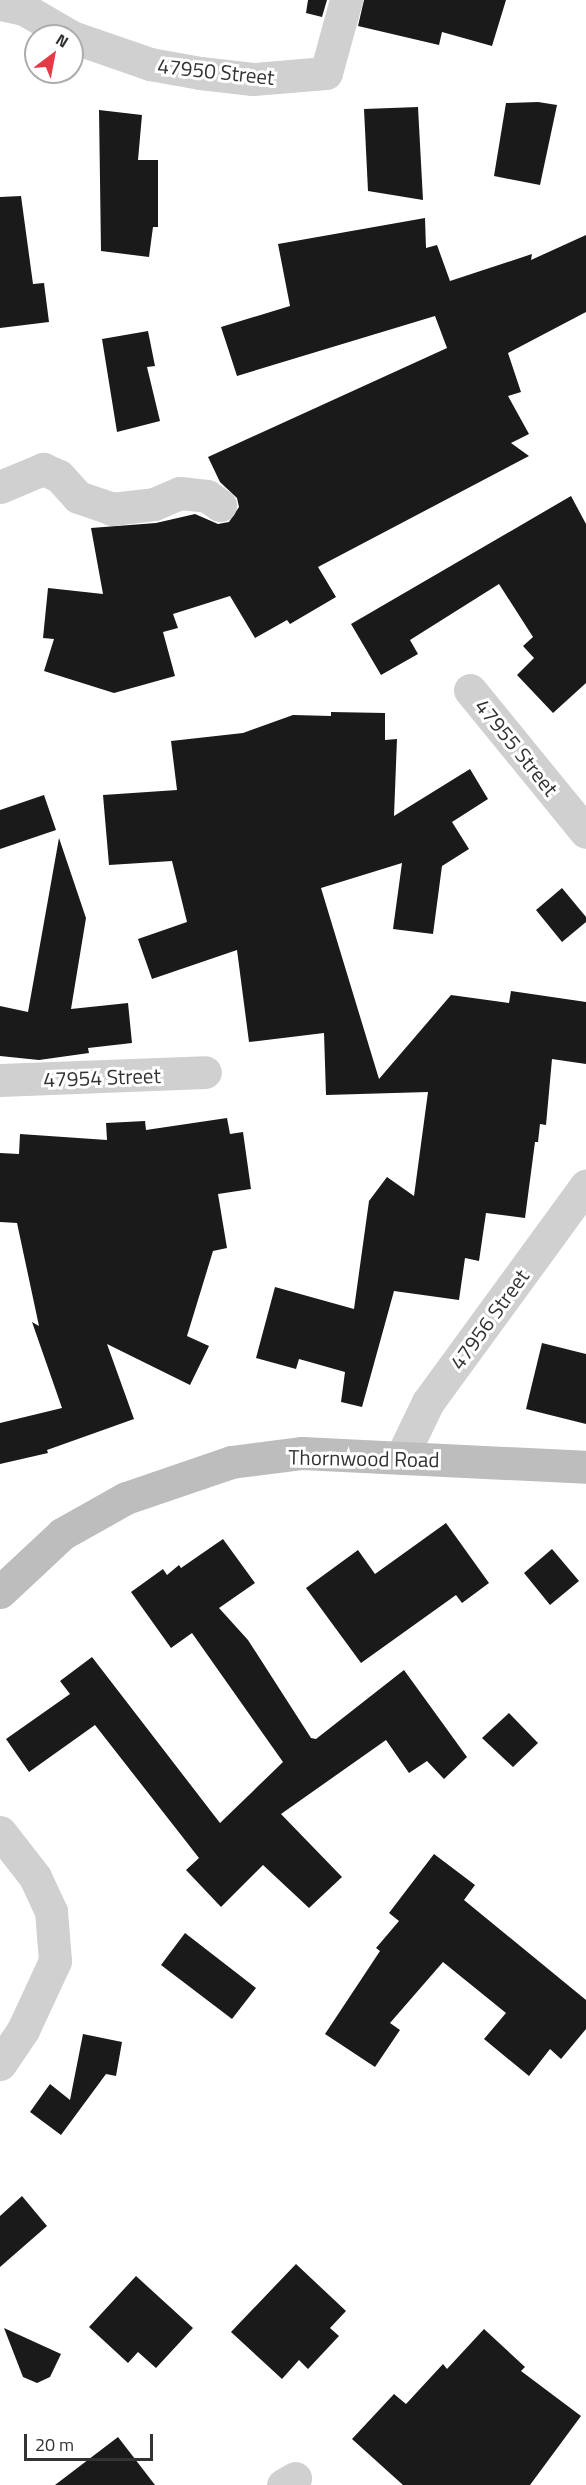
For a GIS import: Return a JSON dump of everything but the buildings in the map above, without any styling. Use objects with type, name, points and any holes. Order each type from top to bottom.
[{"type":"street","name":"47950 Street","points":[[84,41],[150,64],[200,73],[253,79],[326,73],[346,0]]},
{"type":"street","name":"47950 Street","points":[[0,4],[24,9],[50,24]]},
{"type":"street","points":[[0,487],[44,469],[59,476],[78,497],[112,509],[154,504],[180,493],[207,496],[219,505]]},
{"type":"street","name":"47955 Street","points":[[470,690],[586,832]]},
{"type":"street","name":"47954 Street","points":[[0,1080],[205,1072]]},
{"type":"street","name":"47956 Street","points":[[401,1458],[428,1402],[586,1185]]},
{"type":"street","name":"Thornwood Road","points":[[0,1592],[62,1534],[126,1498],[181,1477],[231,1462],[302,1453],[586,1467]]},
{"type":"street","points":[[0,1832],[35,1877],[51,1911],[55,1960],[23,2030],[0,2064]]}]
